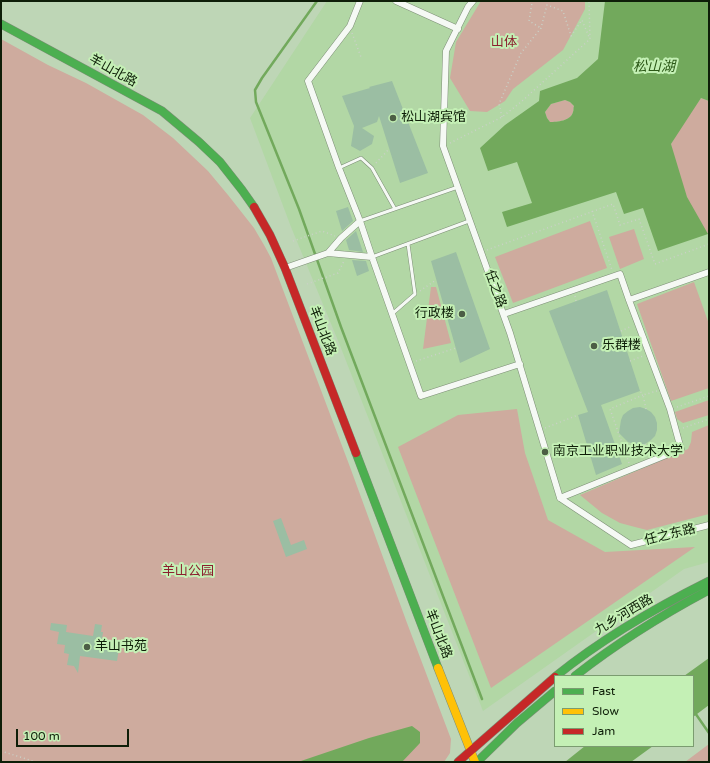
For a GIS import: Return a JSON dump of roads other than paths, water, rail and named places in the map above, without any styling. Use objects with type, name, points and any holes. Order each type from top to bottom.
[{"type":"street","points":[[360,1],[350,26],[308,81],[339,168],[360,221],[409,363],[422,396],[520,364]]},
{"type":"street","points":[[396,1],[458,28]]},
{"type":"street","name":"任之路","points":[[473,1],[468,7],[446,51],[443,146],[504,314],[560,498]]},
{"type":"street","name":"羊山北路","points":[[1,24],[162,111],[220,162],[258,213],[285,268],[457,718],[476,762]]},
{"type":"street","points":[[328,253],[341,238],[360,221]]},
{"type":"street","points":[[285,268],[328,253],[372,257]]},
{"type":"street","points":[[629,300],[709,272]]},
{"type":"street","points":[[504,314],[620,274],[670,409],[681,449],[560,498]]},
{"type":"street","name":"任之东路","points":[[560,498],[631,545],[709,525]]},
{"type":"street","name":"九乡河西路","points":[[557,675],[595,647],[638,619],[674,598],[709,581]]},
{"type":"street","name":"九乡河西路","points":[[575,675],[645,626],[681,604],[709,590]]},
{"type":"street","name":"九乡河西路","points":[[458,762],[554,678]]},
{"type":"street","points":[[476,762],[554,692]]},
{"type":"lane","points":[[339,168],[361,158],[372,168],[395,209]]},
{"type":"lane","points":[[360,221],[458,187]]},
{"type":"lane","points":[[372,257],[470,221]]},
{"type":"lane","points":[[392,314],[415,294],[408,244]]},
{"type":"water","name":"松山湖","points":[[605,1],[709,1],[709,101],[701,98],[671,144],[687,197],[708,234],[658,251],[643,208],[624,214],[616,192],[507,227],[502,212],[532,203],[517,162],[488,171],[480,148],[505,125],[539,101],[540,91],[577,78],[598,59]],"holes":[[[565,100],[574,106],[572,115],[567,119],[550,122],[545,112],[551,104]]]},
{"type":"water","points":[[709,658],[709,705],[694,716],[694,675],[685,675]]},
{"type":"water","points":[[412,726],[420,732],[420,743],[402,762],[298,762],[369,738]]},
{"type":"water","points":[[584,747],[652,747],[631,762],[565,762]]},
{"type":"waterway","points":[[317,1],[262,78],[255,90],[256,102],[299,209],[341,327],[482,699]]},
{"type":"waterway","points":[[694,711],[709,733]]},
{"type":"place","name":"松山湖宾馆","points":[[393,118]]},
{"type":"place","name":"行政楼","points":[[462,314]]},
{"type":"place","name":"乐群楼","points":[[594,346]]},
{"type":"place","name":"南京工业职业技术大学","points":[[545,452]]},
{"type":"place","name":"羊山书苑","points":[[87,647]]},
{"type":"park label","name":"山体","points":[[504,43]]},
{"type":"park label","name":"羊山公园","points":[[188,572]]}]
